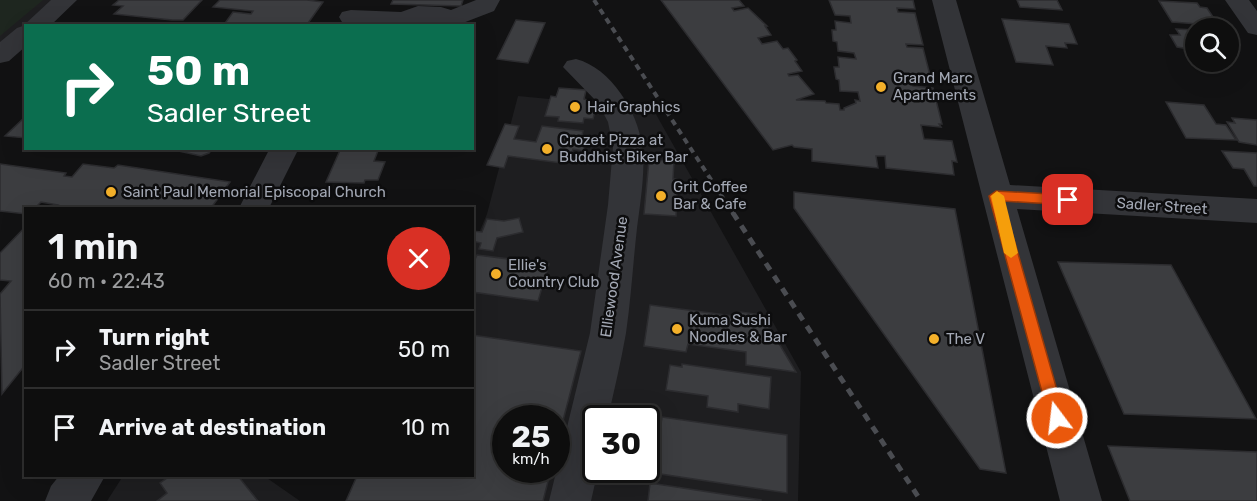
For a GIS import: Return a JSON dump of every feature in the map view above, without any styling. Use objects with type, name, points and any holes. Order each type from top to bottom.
[{"type":"street","points":[[37,24],[65,0]]},
{"type":"street","points":[[353,14],[405,19],[414,24],[453,23],[486,6],[488,0]]},
{"type":"street","points":[[944,0],[1081,501]]},
{"type":"street","points":[[1237,0],[1257,28]]},
{"type":"street","points":[[0,55],[24,35]]},
{"type":"street","name":"Elliewood Avenue","points":[[570,501],[608,333],[624,205],[628,147],[622,122],[610,99],[593,80],[576,67]]},
{"type":"street","points":[[255,207],[284,150]]},
{"type":"street","name":"Sadler Street","points":[[996,196],[1257,211]]},
{"type":"street","points":[[66,501],[83,477]]},
{"type":"shaded area","points":[[0,0],[54,0],[24,24],[0,46]]},
{"type":"shaded area","points":[[0,0],[43,0],[0,36]]},
{"type":"shaded area","points":[[518,96],[653,109],[801,372],[798,501],[361,501],[372,477],[474,477],[474,245],[487,214]]},
{"type":"shaded area","points":[[122,477],[265,477],[300,501],[107,501]]},
{"type":"building","points":[[119,0],[202,0],[183,20],[172,20],[114,14],[123,6],[113,5]]},
{"type":"building","points":[[220,0],[323,2],[307,24],[224,24],[233,12],[251,14],[253,11],[213,7]]},
{"type":"building","points":[[393,0],[463,0],[461,6],[391,4]]},
{"type":"building","name":"Grand Marc Apartments","points":[[661,0],[739,0],[744,6],[732,8],[734,11],[748,8],[767,26],[765,26],[771,35],[758,38],[762,44],[777,41],[783,49],[788,48],[797,60],[795,61],[802,71],[788,74],[789,76],[798,75],[814,94],[796,100],[825,101],[839,104],[840,110],[844,110],[856,103],[855,100],[860,101],[858,92],[840,91],[834,67],[839,67],[838,57],[856,59],[854,53],[838,51],[837,42],[833,41],[832,30],[836,30],[835,21],[851,23],[850,16],[835,15],[829,0],[913,0],[915,9],[897,8],[898,12],[915,13],[923,45],[906,44],[907,47],[923,48],[932,83],[912,82],[913,86],[933,88],[942,124],[939,124],[941,127],[921,125],[924,139],[952,141],[957,162],[952,161],[954,175],[886,168],[885,156],[876,156],[878,168],[812,161],[812,149],[792,145],[773,150]]},
{"type":"building","points":[[1017,0],[1057,0],[1062,10],[1020,7]]},
{"type":"building","points":[[1159,1],[1197,3],[1200,7],[1207,8],[1214,18],[1185,18],[1185,23],[1172,22]]},
{"type":"building","points":[[1002,19],[1069,24],[1077,44],[1065,43],[1067,48],[1046,46],[1053,65],[1016,62]]},
{"type":"building","points":[[516,20],[545,23],[528,63],[497,59]]},
{"type":"building","points":[[1176,29],[1185,29],[1185,48],[1177,47],[1170,35],[1180,35]]},
{"type":"building","points":[[559,88],[586,90],[584,99],[597,103],[593,119],[584,118],[583,123],[558,121],[559,117],[545,116],[551,96],[556,97]]},
{"type":"building","points":[[1166,102],[1204,105],[1216,124],[1226,125],[1236,140],[1186,138]]},
{"type":"building","points":[[24,118],[24,138],[5,136]]},
{"type":"building","points":[[1232,118],[1257,120],[1257,145],[1239,142],[1227,122],[1235,123]]},
{"type":"building","points":[[505,124],[519,126],[514,139],[536,142],[542,126],[583,131],[582,135],[588,135],[584,151],[573,149],[570,158],[563,157],[561,163],[508,156],[504,168],[487,165]]},
{"type":"building","points":[[174,150],[211,150],[201,156]]},
{"type":"building","points":[[340,150],[378,150],[374,161],[385,162],[378,180],[365,180],[364,183],[326,182]]},
{"type":"building","points":[[1222,151],[1257,153],[1257,186],[1254,186],[1244,169],[1233,168]]},
{"type":"building","name":"Grit Coffee Bar & Cafe","points":[[649,160],[674,161],[673,179],[678,179],[676,216],[644,214]]},
{"type":"building","name":"Saint Paul Memorial Episcopal Church","points":[[0,164],[66,173],[64,176],[72,177],[83,164],[114,168],[118,165],[230,182],[212,207],[56,207],[58,205],[41,202],[36,207],[24,207],[24,214],[0,211]]},
{"type":"building","name":"The V","points":[[794,192],[955,209],[1006,473],[980,469],[794,208]]},
{"type":"building","points":[[519,218],[523,232],[497,238],[493,251],[479,249],[481,243],[474,241],[474,231],[482,232],[487,219],[504,221]]},
{"type":"building","points":[[24,228],[24,366],[2,394],[0,294],[11,281],[0,280],[0,253]]},
{"type":"building","points":[[477,255],[549,264],[538,301],[474,292],[474,262]]},
{"type":"building","points":[[1058,262],[1171,265],[1256,419],[1124,414]]},
{"type":"building","points":[[650,305],[741,317],[741,312],[762,315],[796,372],[746,365],[746,352],[688,344],[686,352],[644,346]]},
{"type":"building","points":[[474,335],[581,351],[567,405],[492,405],[492,483],[548,483],[543,501],[346,501],[357,477],[474,477]]},
{"type":"building","points":[[682,364],[771,377],[769,409],[738,404],[738,412],[707,407],[708,396],[666,390],[670,365],[682,367]]},
{"type":"building","points":[[662,417],[787,435],[787,493],[660,474]]},
{"type":"building","points":[[1108,446],[1257,452],[1257,501],[1130,501]]},
{"type":"building","points":[[169,477],[239,477],[258,501],[157,501],[167,493],[160,483]]},
{"type":"building","points":[[650,483],[761,500],[761,501],[648,501]]},
{"type":"railway","points":[[594,0],[734,215]]},
{"type":"railway","points":[[733,213],[921,501]]},
{"type":"slow traffic","points":[[997,196],[1011,253]]},
{"type":"place","name":"Grand Marc Apartments","points":[[881,87]]},
{"type":"place","name":"Hair Graphics","points":[[575,107]]},
{"type":"place","name":"Crozet Pizza at Buddhist Biker Bar","points":[[547,149]]},
{"type":"place","name":"Saint Paul Memorial Episcopal Church","points":[[111,192]]},
{"type":"place","name":"Grit Coffee Bar & Cafe","points":[[661,196]]},
{"type":"place","name":"Ellie's Country Club","points":[[496,274]]},
{"type":"place","name":"Kuma Sushi Noodles & Bar","points":[[677,329]]},
{"type":"place","name":"The V","points":[[934,339]]},
{"type":"route","points":[[1057,418],[996,196],[1068,200]]}]
